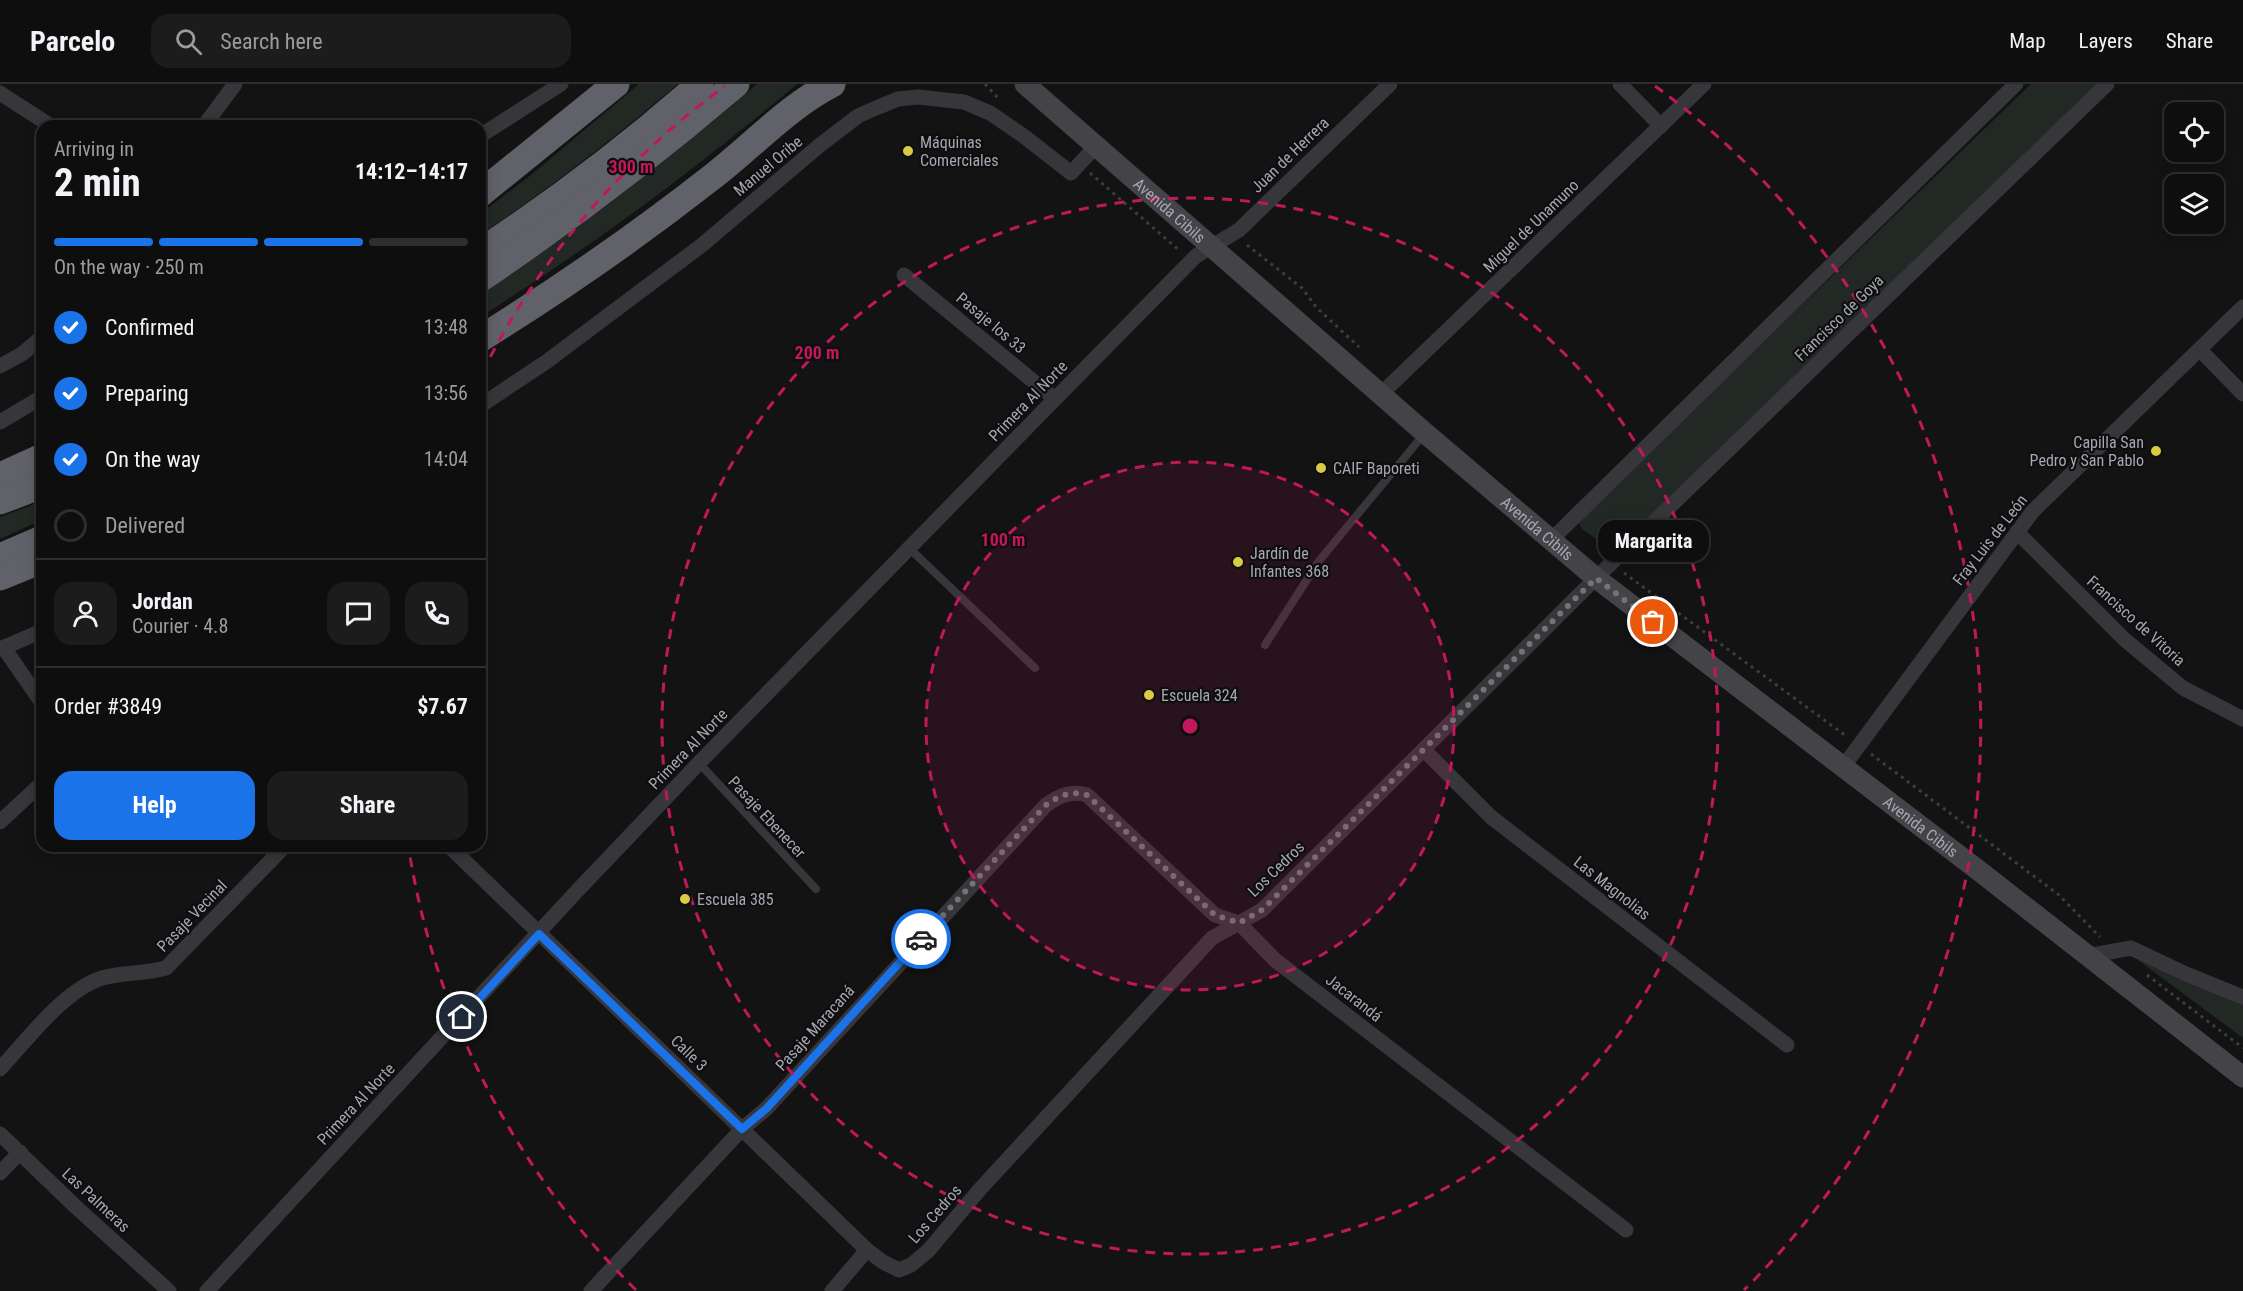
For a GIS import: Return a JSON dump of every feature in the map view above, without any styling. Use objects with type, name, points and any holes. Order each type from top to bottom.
[{"type":"highway","points":[[486,190],[616,84]]},
{"type":"highway","points":[[486,248],[609,159],[700,84]]},
{"type":"highway","points":[[486,275],[622,177],[736,84]]},
{"type":"highway","points":[[486,335],[542,300],[640,232],[789,114],[832,84]]},
{"type":"highway","points":[[0,476],[36,460]]},
{"type":"highway","points":[[0,501],[36,487]]},
{"type":"highway","points":[[0,557],[36,542]]},
{"type":"highway","points":[[0,577],[36,562]]},
{"type":"street","points":[[208,120],[235,84]]},
{"type":"street","points":[[486,132],[561,84]]},
{"type":"street","name":"Avenida Cibils","points":[[1024,84],[1550,541],[2243,1077]]},
{"type":"street","name":"Juan de Herrera","points":[[1211,247],[1239,230],[1390,84]]},
{"type":"street","points":[[1620,84],[1661,126]]},
{"type":"street","name":"Miguel de Unamuno","points":[[1381,394],[1704,84]]},
{"type":"street","points":[[1550,541],[2016,84]]},
{"type":"street","name":"Francisco de Goya","points":[[1596,578],[2107,84]]},
{"type":"street","points":[[0,93],[42,120]]},
{"type":"street","name":"Manuel Oribe","points":[[486,402],[546,362],[702,245],[820,145],[858,116],[876,108],[898,99],[918,98],[964,102],[999,119],[1071,172],[1096,146]]},
{"type":"street","name":"Primera Al Norte","points":[[207,1291],[699,763],[1196,256],[1211,247]]},
{"type":"street","name":"Pasaje los 33","points":[[904,275],[1055,399]]},
{"type":"street","name":"Fray Luis de León","points":[[1843,767],[2033,511],[2243,307]]},
{"type":"street","points":[[0,366],[22,354],[36,342]]},
{"type":"street","points":[[2200,350],[2243,394]]},
{"type":"street","points":[[0,422],[36,401]]},
{"type":"street","name":"Francisco de Vitoria","points":[[2016,532],[2124,639],[2166,674],[2183,688],[2243,719]]},
{"type":"street","name":"Los Cedros","points":[[911,1265],[928,1251],[981,1188],[1212,938],[1262,910],[1596,578]]},
{"type":"street","points":[[36,634],[2,649],[36,695]]},
{"type":"street","name":"Las Magnolias","points":[[1424,750],[1491,817],[1787,1045]]},
{"type":"street","points":[[0,822],[36,789]]},
{"type":"street","name":"Jacarandá","points":[[1068,793],[1078,792],[1087,795],[1215,915],[1239,923],[1275,960],[1626,1230]]},
{"type":"street","name":"Pasaje Maracaná","points":[[591,1291],[742,1129],[767,1108],[1046,805],[1068,793]]},
{"type":"street","name":"Pasaje Vecinal","points":[[0,1069],[79,988],[102,978],[136,972],[153,972],[166,968],[279,852]]},
{"type":"street","name":"Calle 3","points":[[455,852],[867,1250],[899,1270],[911,1265]]},
{"type":"street","points":[[2087,956],[2131,948],[2243,997]]},
{"type":"street","name":"Las Palmeras","points":[[0,1134],[169,1291]]},
{"type":"street","points":[[0,1173],[20,1152]]},
{"type":"street","points":[[832,1291],[867,1250]]},
{"type":"lane","points":[[1265,645],[1318,561],[1425,433]]},
{"type":"lane","points":[[909,548],[1035,668]]},
{"type":"lane","name":"Pasaje Ebenecer","points":[[699,763],[816,889]]},
{"type":"shaded area","points":[[639,84],[678,84],[581,162],[486,231],[486,209],[531,175]]},
{"type":"shaded area","points":[[757,84],[797,84],[720,147],[642,206],[486,313],[486,291],[622,194]]},
{"type":"shaded area","points":[[2031,84],[2106,84],[1614,551],[1582,529],[1578,521]]},
{"type":"shaded area","points":[[36,503],[36,523],[0,539],[0,517]]},
{"type":"shaded area","points":[[2138,960],[2243,1004],[2243,1038]]},
{"type":"way so far","points":[[921,939],[1046,805],[1068,793],[1078,792],[1087,795],[1215,915],[1239,923],[1262,910],[1596,578],[1653,622]]},
{"type":"place","name":"Máquinas Comerciales","points":[[908,151]]},
{"type":"place","name":"Capilla San Pedro y San Pablo","points":[[2156,451]]},
{"type":"place","name":"CAIF Baporeti","points":[[1321,468]]},
{"type":"place","name":"Jardín de Infantes 368","points":[[1238,562]]},
{"type":"place","name":"Margarita","points":[[1653,622]]},
{"type":"place","name":"Escuela 324","points":[[1149,695]]},
{"type":"place","name":"Escuela 385","points":[[685,899]]},
{"type":"route","points":[[462,1017],[539,934],[742,1129],[767,1108],[921,939]]}]
